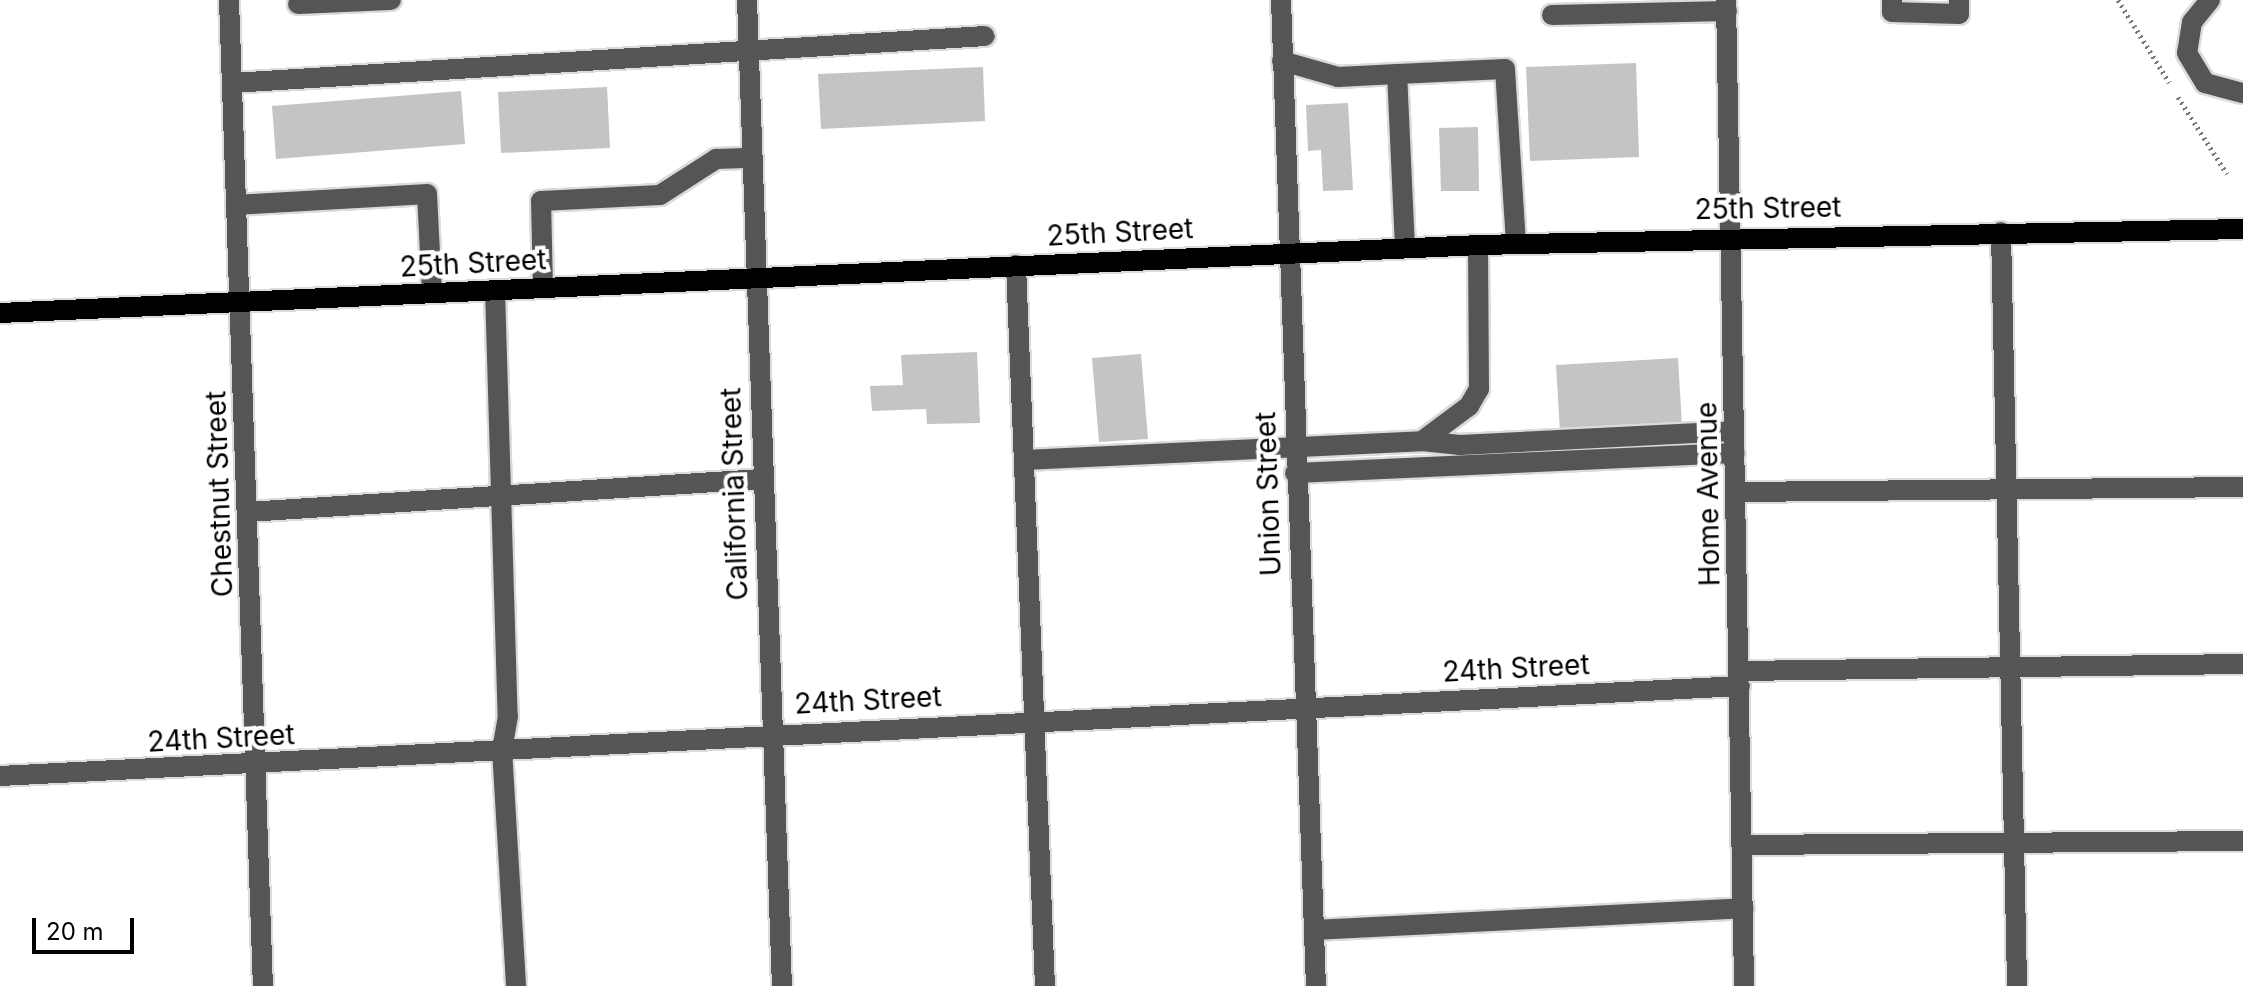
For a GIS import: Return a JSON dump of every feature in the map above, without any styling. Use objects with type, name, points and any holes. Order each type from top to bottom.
[{"type":"main road","name":"25th Street","points":[[0,313],[1478,245],[1730,236],[2243,229]]},
{"type":"street","name":"Chestnut Street","points":[[229,0],[258,765],[263,986]]},
{"type":"street","points":[[298,4],[391,0]]},
{"type":"street","name":"California Street","points":[[747,0],[770,733],[782,986]]},
{"type":"street","name":"Union Street","points":[[1281,0],[1287,253],[1316,986]]},
{"type":"street","points":[[1892,0],[1892,12],[1959,14],[1959,0]]},
{"type":"street","points":[[2210,0],[2192,22],[2187,53],[2205,83],[2243,93]]},
{"type":"street","points":[[1552,15],[1726,5]]},
{"type":"street","name":"Home Avenue","points":[[1726,5],[1744,986]]},
{"type":"street","points":[[232,83],[985,36]]},
{"type":"street","points":[[1282,61],[1338,77],[1505,69],[1516,244]]},
{"type":"street","points":[[1397,74],[1405,248]]},
{"type":"street","points":[[543,288],[541,201],[660,195],[716,159],[752,158]]},
{"type":"street","points":[[236,205],[427,194],[432,293]]},
{"type":"street","points":[[2001,232],[2017,986]]},
{"type":"street","points":[[1422,441],[1469,406],[1479,389],[1478,245]]},
{"type":"street","points":[[1016,265],[1045,986]]},
{"type":"street","points":[[495,290],[508,716],[502,749],[516,986]]},
{"type":"street","points":[[1024,460],[1422,441],[1460,445],[1734,431]]},
{"type":"street","points":[[1295,473],[1735,453]]},
{"type":"street","points":[[247,512],[762,479]]},
{"type":"street","points":[[1735,492],[2243,487]]},
{"type":"street","name":"24th Street","points":[[0,776],[258,765],[770,733],[1304,706],[1740,678],[2010,667],[2243,664]]},
{"type":"street","points":[[1742,845],[2243,841]]},
{"type":"street","points":[[1314,930],[1743,908]]},
{"type":"building","points":[[1636,63],[1639,157],[1530,161],[1526,67]]},
{"type":"building","points":[[983,67],[985,121],[821,129],[818,74]]},
{"type":"building","points":[[607,87],[610,148],[501,153],[498,92]]},
{"type":"building","points":[[461,91],[465,144],[276,159],[272,106]]},
{"type":"building","points":[[1348,103],[1353,190],[1323,191],[1321,150],[1308,151],[1306,105]]},
{"type":"building","points":[[1478,127],[1479,191],[1441,191],[1439,128]]},
{"type":"building","points":[[977,352],[980,423],[927,424],[926,409],[872,411],[870,386],[903,385],[901,355]]},
{"type":"building","points":[[1141,354],[1148,439],[1099,442],[1092,358]]},
{"type":"building","points":[[1678,358],[1682,426],[1560,432],[1556,365]]}]
